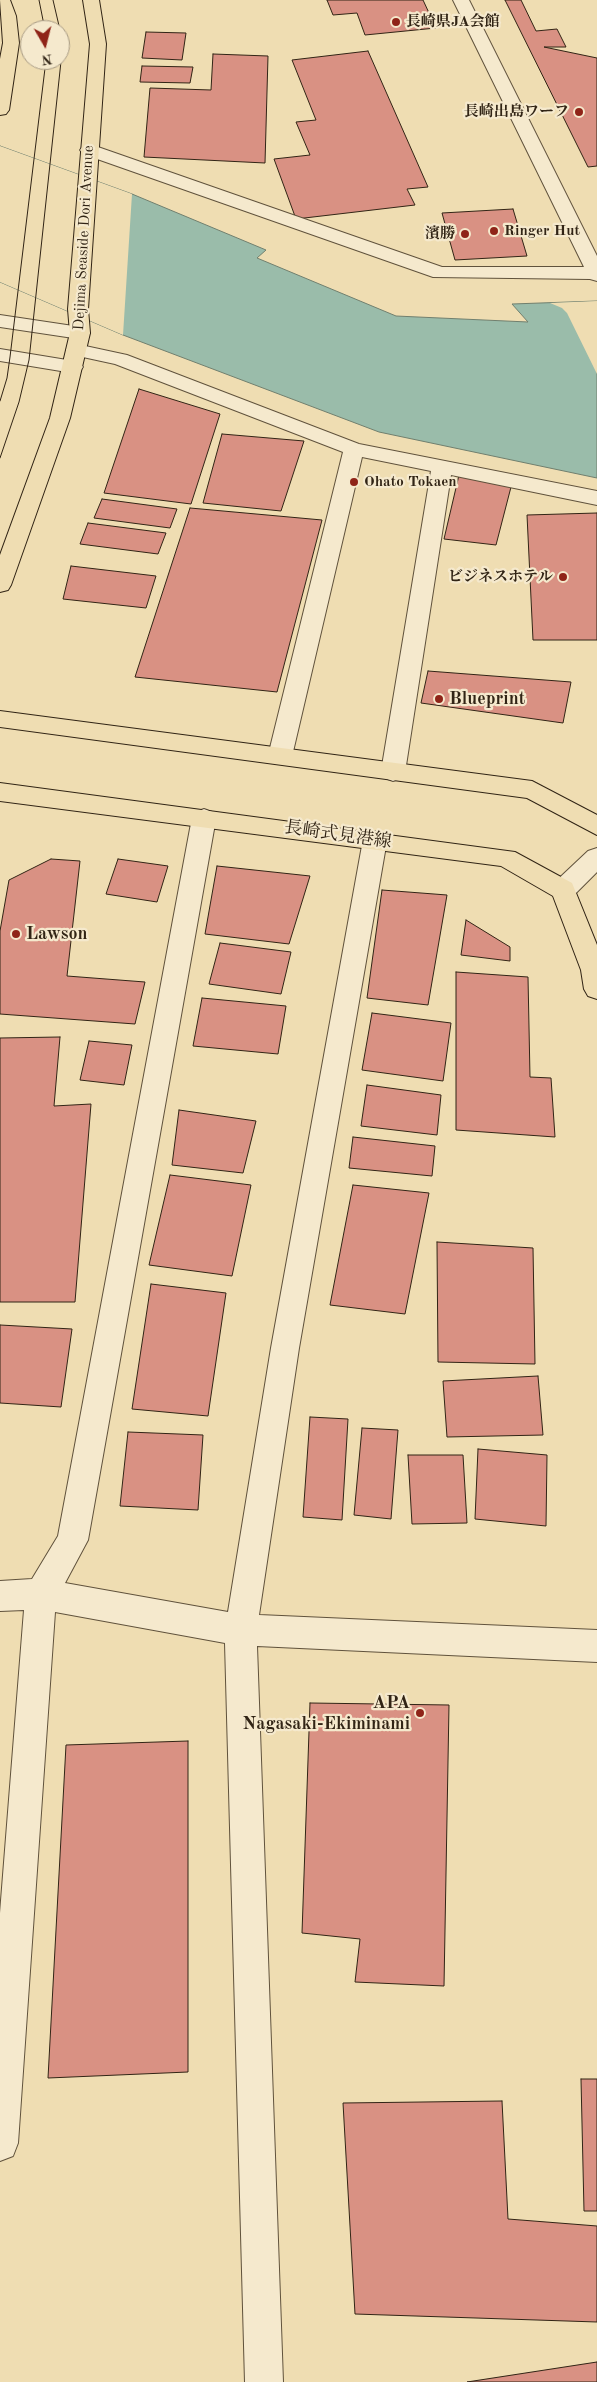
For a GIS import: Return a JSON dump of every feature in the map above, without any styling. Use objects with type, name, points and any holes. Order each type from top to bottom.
[{"type":"main road","points":[[0,110],[11,43],[8,16],[2,0]]},
{"type":"main road","name":"Dejima Seaside Dori Avenue","points":[[0,585],[60,418],[77,341],[89,150],[98,44],[91,0]]},
{"type":"main road","points":[[0,719],[532,790],[597,826]]},
{"type":"main road","name":"長崎式見港線","points":[[0,792],[506,858],[562,890]]},
{"type":"main road","points":[[562,890],[594,970],[597,989]]},
{"type":"street","points":[[89,150],[440,273],[597,274],[461,0]]},
{"type":"street","points":[[0,321],[77,341],[354,449],[597,498]]},
{"type":"street","points":[[0,355],[77,341]]},
{"type":"street","points":[[280,756],[354,449]]},
{"type":"street","points":[[392,772],[442,466]]},
{"type":"street","points":[[0,2143],[41,1594],[73,1540],[204,818]]},
{"type":"street","points":[[264,2382],[241,1630],[284,1348],[375,840]]},
{"type":"street","points":[[562,890],[597,857]]},
{"type":"street","points":[[0,1596],[41,1594],[241,1630],[597,1646]]},
{"type":"shaded area","points":[[0,146],[132,194],[266,250],[257,258],[396,316],[528,322],[512,304],[597,301],[597,478],[379,432],[123,335],[0,282]]},
{"type":"pier","points":[[0,146],[132,194],[123,335],[0,282]]},
{"type":"pier","points":[[597,301],[597,374],[567,313],[562,308],[550,303]]},
{"type":"building","name":"長崎県JA会館","points":[[327,0],[423,0],[436,28],[365,35],[357,13],[333,15]]},
{"type":"building","name":"長崎出島ワーフ","points":[[505,0],[521,0],[536,31],[557,29],[566,47],[544,47],[597,58],[597,166],[588,167]]},
{"type":"building","points":[[146,32],[186,33],[182,60],[142,58]]},
{"type":"building","points":[[368,51],[428,187],[407,189],[415,205],[296,219],[274,159],[310,155],[296,122],[316,120],[292,60]]},
{"type":"building","points":[[213,54],[268,56],[265,163],[144,157],[150,88],[211,90]]},
{"type":"building","points":[[142,66],[193,67],[190,83],[140,82]]},
{"type":"building","points":[[513,209],[527,256],[455,260],[442,213]]},
{"type":"building","points":[[139,389],[220,414],[191,504],[104,493]]},
{"type":"building","points":[[222,434],[304,441],[281,511],[203,503]]},
{"type":"building","points":[[459,475],[511,487],[496,545],[444,539]]},
{"type":"building","points":[[102,499],[177,509],[170,528],[94,518]]},
{"type":"building","points":[[190,508],[322,520],[277,692],[135,677]]},
{"type":"building","name":"ビジネスホテル","points":[[597,513],[597,640],[533,640],[527,515]]},
{"type":"building","points":[[88,523],[166,533],[158,554],[80,544]]},
{"type":"building","points":[[71,566],[156,576],[146,608],[63,599]]},
{"type":"building","points":[[428,671],[571,682],[563,723],[421,703]]},
{"type":"building","points":[[51,859],[80,861],[67,976],[145,982],[135,1024],[0,1014],[0,931],[9,880]]},
{"type":"building","points":[[118,859],[168,866],[157,902],[106,894]]},
{"type":"building","points":[[217,866],[310,876],[289,944],[205,934]]},
{"type":"building","points":[[382,890],[447,895],[428,1005],[367,998]]},
{"type":"building","points":[[466,920],[510,947],[510,961],[461,955]]},
{"type":"building","points":[[220,943],[291,952],[281,994],[209,984]]},
{"type":"building","points":[[456,972],[528,977],[530,1077],[551,1078],[555,1137],[456,1130]]},
{"type":"building","points":[[202,998],[286,1006],[278,1054],[193,1046]]},
{"type":"building","points":[[372,1013],[451,1023],[443,1081],[362,1070]]},
{"type":"building","points":[[60,1037],[54,1106],[91,1104],[75,1302],[0,1302],[0,1038]]},
{"type":"building","points":[[89,1041],[132,1045],[124,1085],[80,1080]]},
{"type":"building","points":[[367,1085],[441,1095],[437,1135],[361,1126]]},
{"type":"building","points":[[179,1110],[256,1121],[243,1173],[172,1165]]},
{"type":"building","points":[[353,1137],[435,1146],[432,1176],[349,1168]]},
{"type":"building","points":[[170,1175],[251,1185],[232,1276],[149,1265]]},
{"type":"building","points":[[353,1185],[429,1193],[405,1314],[330,1305]]},
{"type":"building","points":[[437,1242],[533,1248],[535,1364],[438,1362]]},
{"type":"building","points":[[151,1284],[226,1293],[208,1416],[132,1409]]},
{"type":"building","points":[[0,1325],[72,1329],[61,1407],[0,1403]]},
{"type":"building","points":[[538,1376],[543,1435],[447,1437],[443,1381]]},
{"type":"building","points":[[310,1417],[348,1419],[342,1520],[303,1517]]},
{"type":"building","points":[[362,1428],[398,1430],[391,1519],[354,1515]]},
{"type":"building","points":[[128,1432],[203,1435],[198,1510],[120,1506]]},
{"type":"building","points":[[478,1449],[547,1455],[546,1526],[475,1519]]},
{"type":"building","points":[[408,1455],[463,1455],[467,1523],[412,1524]]},
{"type":"building","points":[[310,1703],[449,1705],[444,1986],[355,1982],[360,1939],[302,1933]]},
{"type":"building","points":[[188,1741],[188,2072],[48,2078],[66,1745]]},
{"type":"building","points":[[581,2079],[597,2079],[597,2211],[584,2211]]},
{"type":"building","points":[[502,2101],[508,2219],[597,2226],[597,2322],[355,2314],[343,2103]]},
{"type":"building","points":[[597,2362],[597,2382],[467,2382]]},
{"type":"tram line","points":[[39,0],[43,20]]},
{"type":"tram line","points":[[53,0],[58,20]]},
{"type":"tram line","points":[[0,401],[7,378],[10,357],[45,70]]},
{"type":"tram line","points":[[0,458],[19,402],[29,360],[60,70]]},
{"type":"place","name":"長崎県JA会館","points":[[396,22]]},
{"type":"place","name":"長崎出島ワーフ","points":[[579,112]]},
{"type":"place","name":"Ringer Hut","points":[[494,231]]},
{"type":"place","name":"濱勝","points":[[465,234]]},
{"type":"place","name":"Ohato Tokaen","points":[[354,482]]},
{"type":"place","name":"ビジネスホテル","points":[[563,577]]},
{"type":"place","name":"Blueprint","points":[[439,699]]},
{"type":"place","name":"Lawson","points":[[16,934]]},
{"type":"place","name":"APA Nagasaki-Ekiminami","points":[[420,1713]]}]
